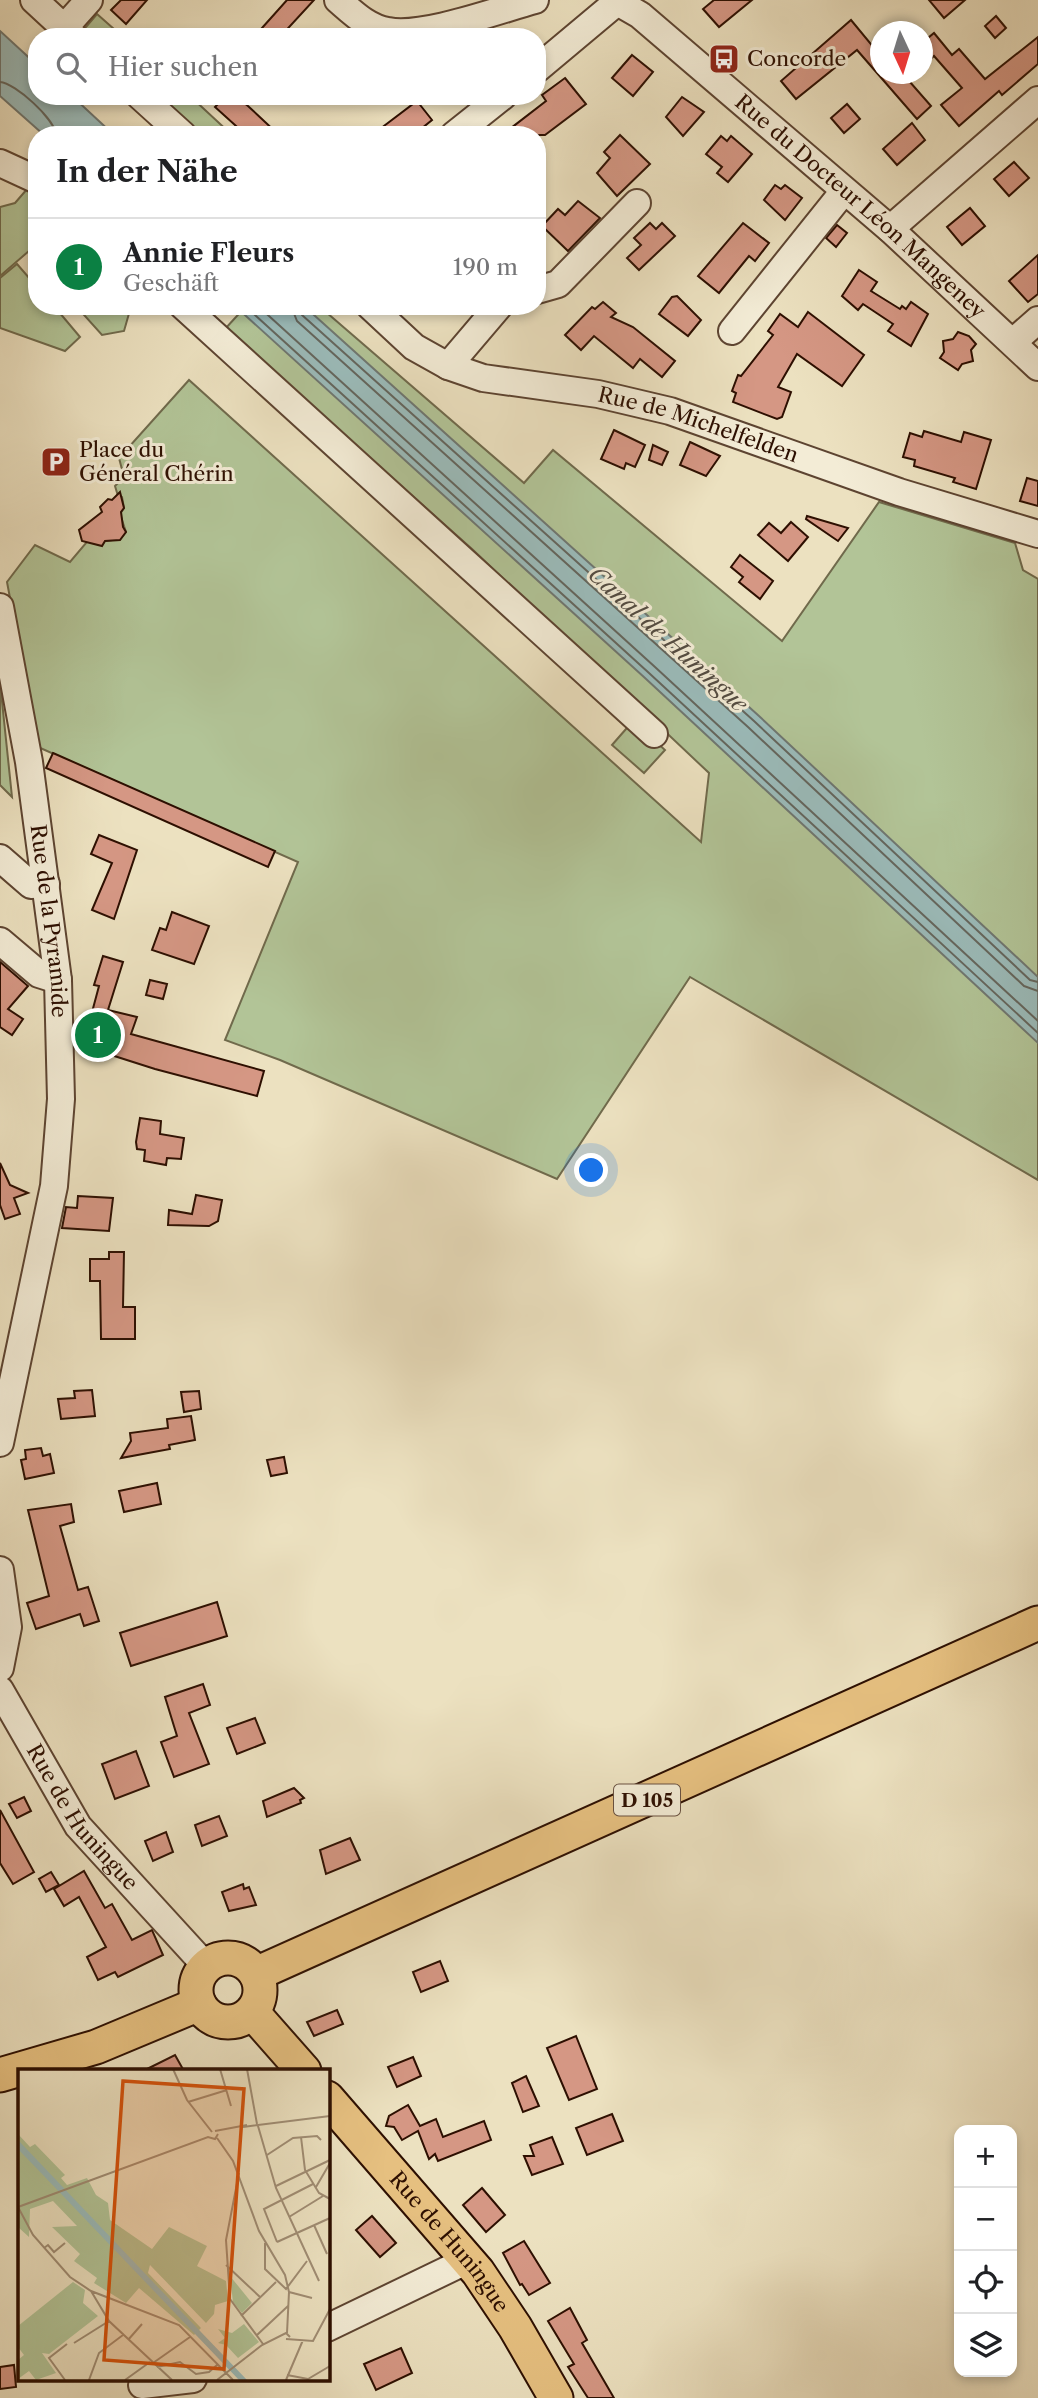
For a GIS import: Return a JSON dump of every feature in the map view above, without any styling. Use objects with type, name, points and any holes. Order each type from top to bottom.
[{"type":"main road","name":"D 105","points":[[256,1974],[1038,1623]]},
{"type":"main road","points":[[229,1958],[250,1966],[256,1974],[260,1994],[252,2012],[244,2018],[223,2022],[205,2012],[199,2004],[197,1982],[206,1966],[229,1958]]},
{"type":"main road","points":[[21,2069],[96,2047],[199,2004]]},
{"type":"main road","points":[[252,2012],[302,2069]]},
{"type":"main road","points":[[0,2075],[18,2070]]},
{"type":"main road","name":"Rue de Huningue","points":[[329,2100],[468,2260],[515,2327],[556,2398]]},
{"type":"street","points":[[34,0],[65,28]]},
{"type":"street","points":[[72,28],[89,0]]},
{"type":"street","points":[[338,0],[357,28]]},
{"type":"street","points":[[430,28],[535,0]]},
{"type":"street","points":[[546,61],[615,1]]},
{"type":"street","name":"Rue du Docteur Léon Mangeney","points":[[615,1],[649,8],[1038,367]]},
{"type":"street","points":[[890,229],[1038,100]]},
{"type":"street","points":[[150,105],[173,126]]},
{"type":"street","points":[[465,126],[492,105]]},
{"type":"street","points":[[0,163],[28,176]]},
{"type":"street","points":[[732,331],[845,191]]},
{"type":"street","points":[[546,287],[558,284],[637,203]]},
{"type":"street","points":[[193,315],[654,734]]},
{"type":"street","name":"Rue de Michelfelden","points":[[380,315],[414,347],[448,366],[483,378],[598,394],[670,411],[898,492],[1038,534]]},
{"type":"street","points":[[448,366],[491,315]]},
{"type":"street","points":[[1013,342],[1038,320]]},
{"type":"street","name":"Rue de la Pyramide","points":[[0,607],[29,762],[58,980],[61,1099],[54,1185],[0,1443]]},
{"type":"street","points":[[0,858],[31,885],[46,884]]},
{"type":"street","points":[[0,941],[39,974],[58,980]]},
{"type":"street","points":[[0,1570],[8,1628],[0,1668]]},
{"type":"street","name":"Rue de Huningue","points":[[0,1690],[78,1826],[206,1966]]},
{"type":"street","points":[[329,2327],[468,2260]]},
{"type":"street","points":[[143,2387],[187,2380]]},
{"type":"green space","points":[[97,14],[113,28],[85,28]]},
{"type":"green space","points":[[159,105],[200,105],[222,126],[181,126]]},
{"type":"green space","points":[[28,188],[28,252],[0,276],[0,207],[15,203]]},
{"type":"green space","points":[[17,264],[28,277],[28,315],[62,315],[80,337],[65,351],[0,328],[0,278]]},
{"type":"green space","points":[[84,315],[129,315],[124,331],[102,335]]},
{"type":"green space","points":[[238,315],[329,315],[524,483],[553,450],[782,641],[879,502],[1015,543],[1023,570],[1038,579],[1038,1180],[690,977],[557,1179],[280,1060],[225,1040],[298,862],[38,747],[7,582],[35,545],[70,562],[91,537],[102,545],[105,541],[120,539],[126,532],[120,514],[124,508],[122,497],[118,496],[115,486],[124,477],[119,458],[189,380],[701,842],[709,773],[472,549],[225,329]]},
{"type":"green space","points":[[0,682],[12,797],[0,785]]},
{"type":"green space","points":[[633,721],[665,750],[644,773],[612,745]]},
{"type":"water","points":[[0,31],[28,57],[28,105],[82,105],[104,126],[34,126],[0,96]]},
{"type":"water","name":"Canal de Huningue","points":[[245,315],[314,315],[759,716],[1038,977],[1038,1043],[645,678]]},
{"type":"building","points":[[121,0],[147,0],[126,24],[111,10]]},
{"type":"building","points":[[287,0],[314,0],[288,28],[262,28]]},
{"type":"building","points":[[714,0],[752,0],[719,27],[703,9]]},
{"type":"building","points":[[929,0],[965,0],[944,18]]},
{"type":"building","points":[[996,16],[1006,28],[995,38],[985,26]]},
{"type":"building","points":[[851,20],[870,43],[870,65],[857,50],[796,99],[781,81]]},
{"type":"building","points":[[933,34],[952,55],[959,49],[985,79],[1038,37],[1038,64],[1002,95],[999,91],[959,126],[941,105],[962,88],[933,57]]},
{"type":"building","points":[[632,55],[653,72],[633,96],[612,78]]},
{"type":"building","points":[[565,78],[586,104],[546,134],[546,126],[514,126],[541,105],[546,105],[546,92]]},
{"type":"building","points":[[887,84],[912,84],[931,106],[917,119]]},
{"type":"building","points":[[682,97],[704,112],[683,136],[666,117]]},
{"type":"building","points":[[847,104],[860,119],[844,133],[831,118]]},
{"type":"building","points":[[247,105],[269,126],[236,126],[215,107]]},
{"type":"building","points":[[412,105],[420,105],[432,120],[425,126],[384,126]]},
{"type":"building","points":[[912,123],[925,140],[897,165],[883,149]]},
{"type":"building","points":[[620,135],[650,164],[617,196],[597,173],[610,158],[604,152]]},
{"type":"building","points":[[721,136],[727,141],[731,136],[752,154],[728,182],[717,173],[722,167],[706,154]]},
{"type":"building","points":[[1014,162],[1029,178],[1009,196],[994,179]]},
{"type":"building","points":[[775,185],[781,189],[785,185],[802,198],[785,220],[764,200]]},
{"type":"building","points":[[578,201],[600,218],[568,251],[546,230],[546,222],[558,209],[565,215]]},
{"type":"building","points":[[970,208],[985,226],[962,245],[947,227]]},
{"type":"building","points":[[650,223],[656,229],[662,223],[675,236],[639,270],[627,258],[641,245],[634,238]]},
{"type":"building","points":[[743,223],[769,243],[755,261],[749,256],[719,293],[698,276]]},
{"type":"building","points":[[837,225],[847,233],[836,247],[826,238]]},
{"type":"building","points":[[1038,255],[1038,294],[1028,302],[1009,281]]},
{"type":"building","points":[[859,270],[877,282],[871,291],[900,309],[902,306],[906,309],[911,302],[928,314],[911,346],[888,331],[893,324],[863,304],[858,310],[842,296]]},
{"type":"building","points":[[677,296],[701,320],[688,336],[659,314],[672,297]]},
{"type":"building","points":[[603,302],[616,313],[611,317],[633,327],[675,361],[662,377],[640,359],[633,368],[594,336],[581,350],[565,335],[592,307],[595,309]]},
{"type":"building","points":[[808,312],[864,355],[842,386],[797,354],[778,387],[791,392],[782,417],[777,419],[733,402],[736,393],[732,391],[738,375],[741,376],[773,335],[768,331],[780,314],[798,327]]},
{"type":"building","points":[[958,332],[969,336],[976,344],[971,350],[973,361],[962,364],[958,370],[940,358],[944,352],[943,341],[953,339]]},
{"type":"building","points":[[614,430],[645,445],[635,467],[626,463],[624,469],[601,459]]},
{"type":"building","points":[[924,431],[961,442],[964,432],[991,440],[976,489],[953,482],[955,478],[914,466],[915,460],[903,457],[910,433],[922,437]]},
{"type":"building","points":[[690,442],[720,456],[706,476],[680,465]]},
{"type":"building","points":[[653,445],[668,452],[662,465],[649,460]]},
{"type":"building","points":[[1027,478],[1038,481],[1038,506],[1020,501]]},
{"type":"building","points":[[120,492],[124,508],[121,512],[123,527],[126,532],[120,540],[105,541],[102,546],[82,541],[79,530],[102,512],[100,507],[108,499],[112,500]]},
{"type":"building","points":[[807,516],[848,528],[838,541],[806,519]]},
{"type":"building","points":[[791,522],[808,537],[788,561],[758,535],[769,523],[781,533]]},
{"type":"building","points":[[740,555],[773,581],[760,599],[739,582],[743,577],[731,567]]},
{"type":"building","points":[[53,753],[275,851],[268,867],[46,768]]},
{"type":"building","points":[[99,835],[137,850],[114,919],[92,910],[112,863],[91,854]]},
{"type":"building","points":[[172,912],[209,926],[194,964],[152,950],[160,928],[166,930]]},
{"type":"building","points":[[103,956],[123,962],[108,1010],[137,1017],[131,1034],[264,1071],[257,1096],[155,1069],[83,1046],[99,986],[94,985]]},
{"type":"building","points":[[0,962],[28,986],[8,1009],[23,1019],[12,1035],[0,1027]]},
{"type":"building","points":[[150,980],[167,984],[163,999],[146,995]]},
{"type":"building","points":[[140,1118],[161,1121],[160,1134],[184,1138],[181,1159],[167,1158],[166,1165],[144,1161],[145,1150],[137,1149],[136,1142]]},
{"type":"building","points":[[0,1163],[10,1185],[28,1193],[14,1198],[20,1214],[5,1219],[0,1205]]},
{"type":"building","points":[[196,1195],[222,1200],[218,1221],[209,1226],[168,1225],[169,1210],[192,1214]]},
{"type":"building","points":[[78,1196],[113,1198],[109,1231],[62,1228],[66,1207],[77,1208]]},
{"type":"building","points":[[109,1252],[124,1252],[123,1307],[135,1307],[135,1339],[101,1339],[100,1281],[90,1281],[90,1259],[109,1259]]},
{"type":"building","points":[[92,1390],[95,1416],[61,1419],[58,1399],[75,1398],[74,1391]]},
{"type":"building","points":[[199,1391],[201,1409],[184,1412],[181,1392]]},
{"type":"building","points":[[191,1416],[195,1440],[169,1445],[170,1449],[121,1458],[131,1441],[130,1433],[168,1428],[167,1419]]},
{"type":"building","points":[[41,1448],[43,1456],[50,1454],[54,1473],[25,1479],[21,1460],[26,1459],[25,1450]]},
{"type":"building","points":[[284,1457],[287,1473],[271,1476],[267,1460]]},
{"type":"building","points":[[157,1483],[161,1504],[124,1512],[119,1491]]},
{"type":"building","points":[[71,1504],[74,1522],[60,1526],[78,1590],[88,1587],[99,1621],[84,1626],[80,1614],[36,1629],[27,1603],[49,1596],[28,1510]]},
{"type":"building","points":[[217,1602],[227,1636],[131,1666],[120,1633]]},
{"type":"building","points":[[203,1684],[210,1705],[189,1713],[209,1764],[174,1777],[161,1742],[177,1736],[165,1697]]},
{"type":"building","points":[[255,1718],[265,1743],[237,1754],[227,1728]]},
{"type":"building","points":[[136,1751],[149,1786],[115,1799],[102,1764]]},
{"type":"building","points":[[294,1788],[304,1798],[300,1800],[301,1803],[267,1817],[263,1801]]},
{"type":"building","points":[[24,1797],[31,1811],[17,1818],[9,1804]]},
{"type":"building","points":[[0,1810],[34,1872],[13,1884],[0,1863]]},
{"type":"building","points":[[219,1816],[227,1836],[202,1846],[195,1825]]},
{"type":"building","points":[[166,1832],[173,1852],[153,1861],[145,1841]]},
{"type":"building","points":[[350,1838],[360,1860],[326,1874],[320,1850]]},
{"type":"building","points":[[84,1871],[105,1908],[112,1904],[132,1940],[152,1930],[163,1955],[118,1977],[115,1972],[98,1980],[87,1957],[106,1947],[79,1897],[64,1906],[54,1889]]},
{"type":"building","points":[[51,1872],[59,1885],[46,1892],[39,1879]]},
{"type":"building","points":[[243,1884],[244,1889],[249,1887],[256,1905],[229,1911],[222,1892]]},
{"type":"building","points":[[440,1961],[448,1981],[421,1992],[413,1972]]},
{"type":"building","points":[[337,2010],[343,2024],[314,2036],[307,2022]]},
{"type":"building","points":[[576,2036],[597,2089],[569,2100],[547,2048]]},
{"type":"building","points":[[175,2055],[183,2069],[147,2069]]},
{"type":"building","points":[[413,2057],[421,2076],[397,2087],[388,2067]]},
{"type":"building","points":[[526,2076],[539,2106],[523,2112],[512,2083]]},
{"type":"building","points":[[408,2105],[420,2126],[436,2119],[443,2137],[484,2121],[491,2140],[438,2161],[435,2154],[429,2159],[418,2131],[402,2140],[394,2127],[386,2126],[389,2116]]},
{"type":"building","points":[[612,2114],[623,2141],[587,2155],[576,2128]]},
{"type":"building","points":[[552,2137],[563,2164],[532,2175],[524,2156],[534,2156],[530,2145]]},
{"type":"building","points":[[482,2188],[505,2215],[486,2232],[463,2205]]},
{"type":"building","points":[[372,2216],[396,2243],[380,2257],[356,2230]]},
{"type":"building","points":[[524,2241],[550,2283],[529,2295],[522,2284],[520,2285],[503,2253]]},
{"type":"building","points":[[570,2308],[587,2340],[582,2343],[614,2398],[588,2398],[568,2367],[574,2364],[548,2321]]},
{"type":"building","points":[[401,2348],[412,2373],[376,2390],[364,2364]]},
{"type":"building","points":[[14,2365],[16,2387],[0,2389],[0,2367]]},
{"type":"place","name":"Concorde","points":[[724,59]]},
{"type":"place","name":"Place du Général Chérin","points":[[56,462]]},
{"type":"place","name":"Annie Fleurs","points":[[98,1035]]}]
